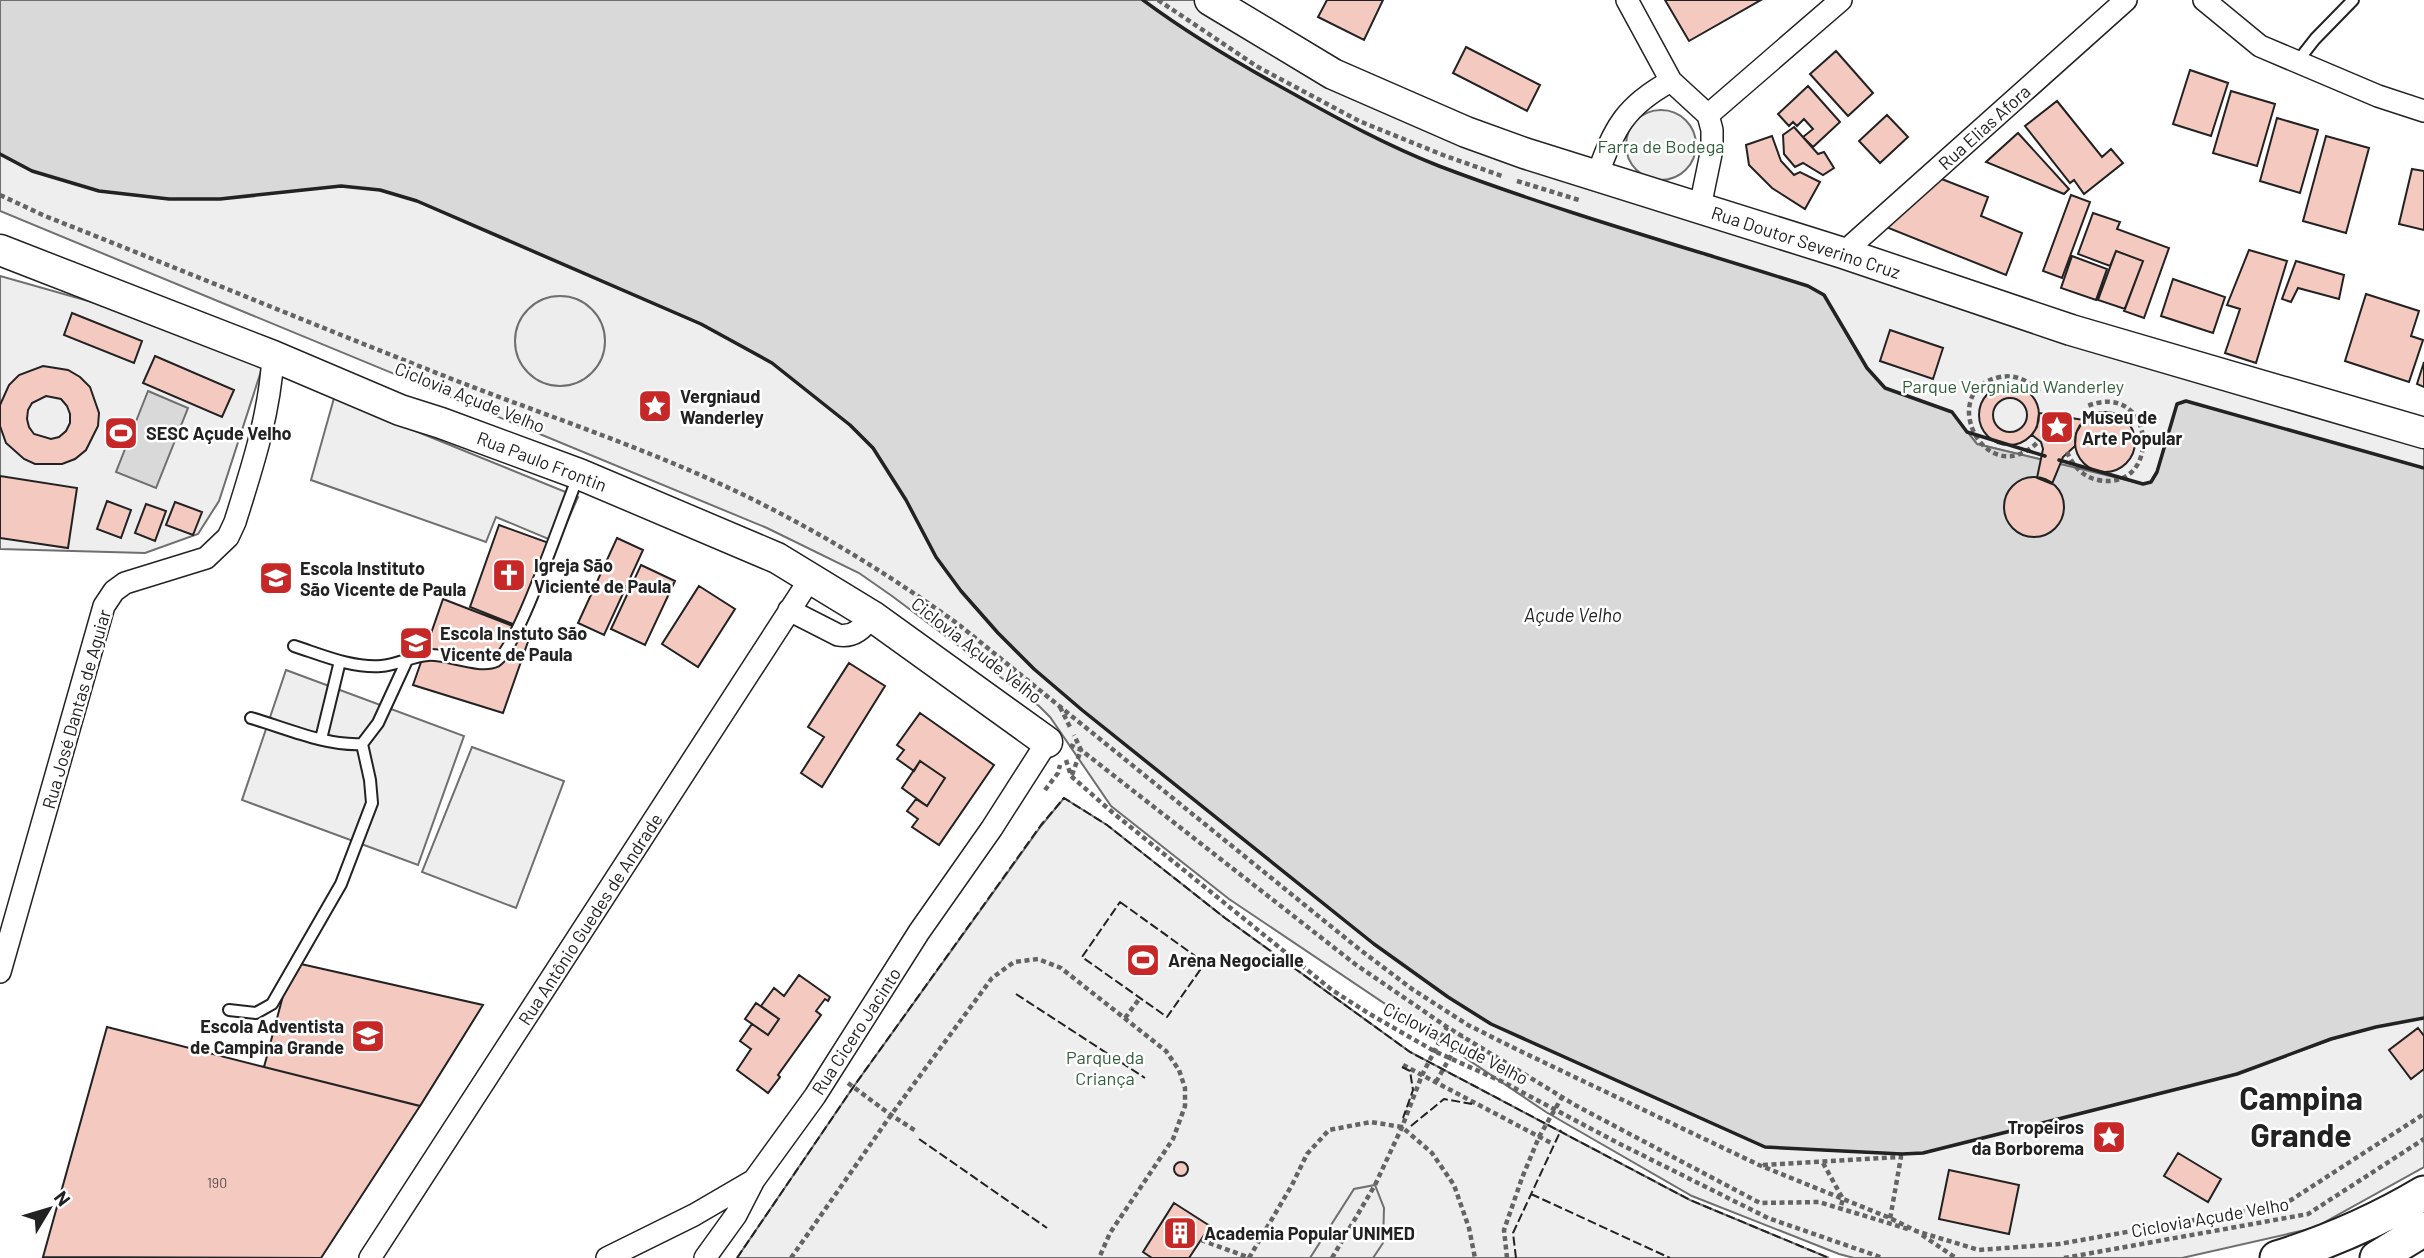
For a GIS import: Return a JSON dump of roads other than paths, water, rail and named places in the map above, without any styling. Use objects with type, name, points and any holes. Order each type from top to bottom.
[{"type":"main road","name":"Rua Doutor Severino Cruz","points":[[1210,0],[1333,74],[1466,132],[1524,153],[1843,253],[2071,330],[2424,433]]},
{"type":"main road","name":"Rua Paulo Frontin","points":[[0,250],[272,356],[400,410],[579,474],[777,558],[872,615],[1052,742]]},
{"type":"main road","points":[[2277,1258],[2374,1222],[2424,1193]]},
{"type":"main road","points":[[2377,1258],[2424,1229]]},
{"type":"street","points":[[1627,0],[1671,81],[1708,115],[1712,149],[1700,207]]},
{"type":"street","points":[[1708,115],[1841,0]]},
{"type":"street","name":"Rua Elias Afora","points":[[1843,253],[2126,0]]},
{"type":"street","points":[[2204,0],[2260,46],[2378,96],[2424,111]]},
{"type":"street","points":[[1597,176],[1612,137],[1631,109],[1671,81]]},
{"type":"street","name":"Rua José Dantas de Aguiar","points":[[0,972],[104,606],[114,590],[125,583],[206,558],[228,537],[235,522],[263,425],[272,382],[272,356]]},
{"type":"street","name":"Rua Antônio Guedes de Andrade","points":[[370,1258],[810,579]]},
{"type":"street","points":[[789,610],[846,637],[858,632],[872,615]]},
{"type":"street","name":"Rua Cicero Jacinto","points":[[607,1258],[694,1215],[754,1180],[815,1096],[919,932],[1052,742]]},
{"type":"street","points":[[705,1258],[736,1215],[754,1180]]},
{"type":"lane","points":[[2297,62],[2353,0]]},
{"type":"lane","points":[[294,646],[362,666],[384,666],[431,654],[484,663],[496,661],[507,649],[539,579],[579,474]]},
{"type":"lane","points":[[251,718],[321,739],[350,745],[362,744],[379,723],[408,658]]},
{"type":"lane","points":[[321,739],[340,661]]},
{"type":"lane","points":[[229,1010],[256,1013],[272,1004],[341,884],[372,803],[362,744]]},
{"type":"water","name":"Açude Velho","points":[[0,0],[1143,0],[1254,72],[1346,123],[1420,158],[1576,214],[1808,286],[1824,295],[1867,368],[1885,388],[1952,412],[1977,444],[2143,484],[2151,482],[2157,472],[2177,404],[2186,401],[2424,468],[2424,1018],[2332,1039],[2237,1074],[1923,1153],[1765,1147],[1491,1024],[1374,944],[1034,669],[961,591],[936,557],[906,500],[873,448],[850,425],[772,363],[701,324],[417,201],[380,190],[341,186],[220,199],[169,199],[99,191],[32,171],[0,154]]},
{"type":"water","points":[[148,391],[188,408],[156,488],[116,472]]},
{"type":"place","name":"Vergniaud Wanderley","points":[[655,406]]},
{"type":"place","name":"Museu de Arte Popular","points":[[2057,427]]},
{"type":"place","name":"SESC Açude Velho","points":[[121,433]]},
{"type":"place","name":"Igreja São Viciente de Paula","points":[[509,575]]},
{"type":"place","name":"Escola Instituto São Vicente de Paula","points":[[276,578]]},
{"type":"place","name":"Escola Instuto São Vicente de Paula","points":[[416,643]]},
{"type":"place","name":"Arena Negocialle","points":[[1143,960]]},
{"type":"place","name":"Escola Adventista de Campina Grande","points":[[368,1036]]},
{"type":"place","name":"Tropeiros da Borborema","points":[[2109,1137]]},
{"type":"place","name":"Academia Popular UNIMED","points":[[1180,1233]]},
{"type":"district","name":"Campina Grande","points":[[2301,1116]]},
{"type":"park label","name":"Farra de Bodega","points":[[1661,146]]},
{"type":"park label","name":"Parque Vergniaud Wanderley","points":[[2013,386]]},
{"type":"park label","name":"Parque da Criança","points":[[1105,1067]]}]
